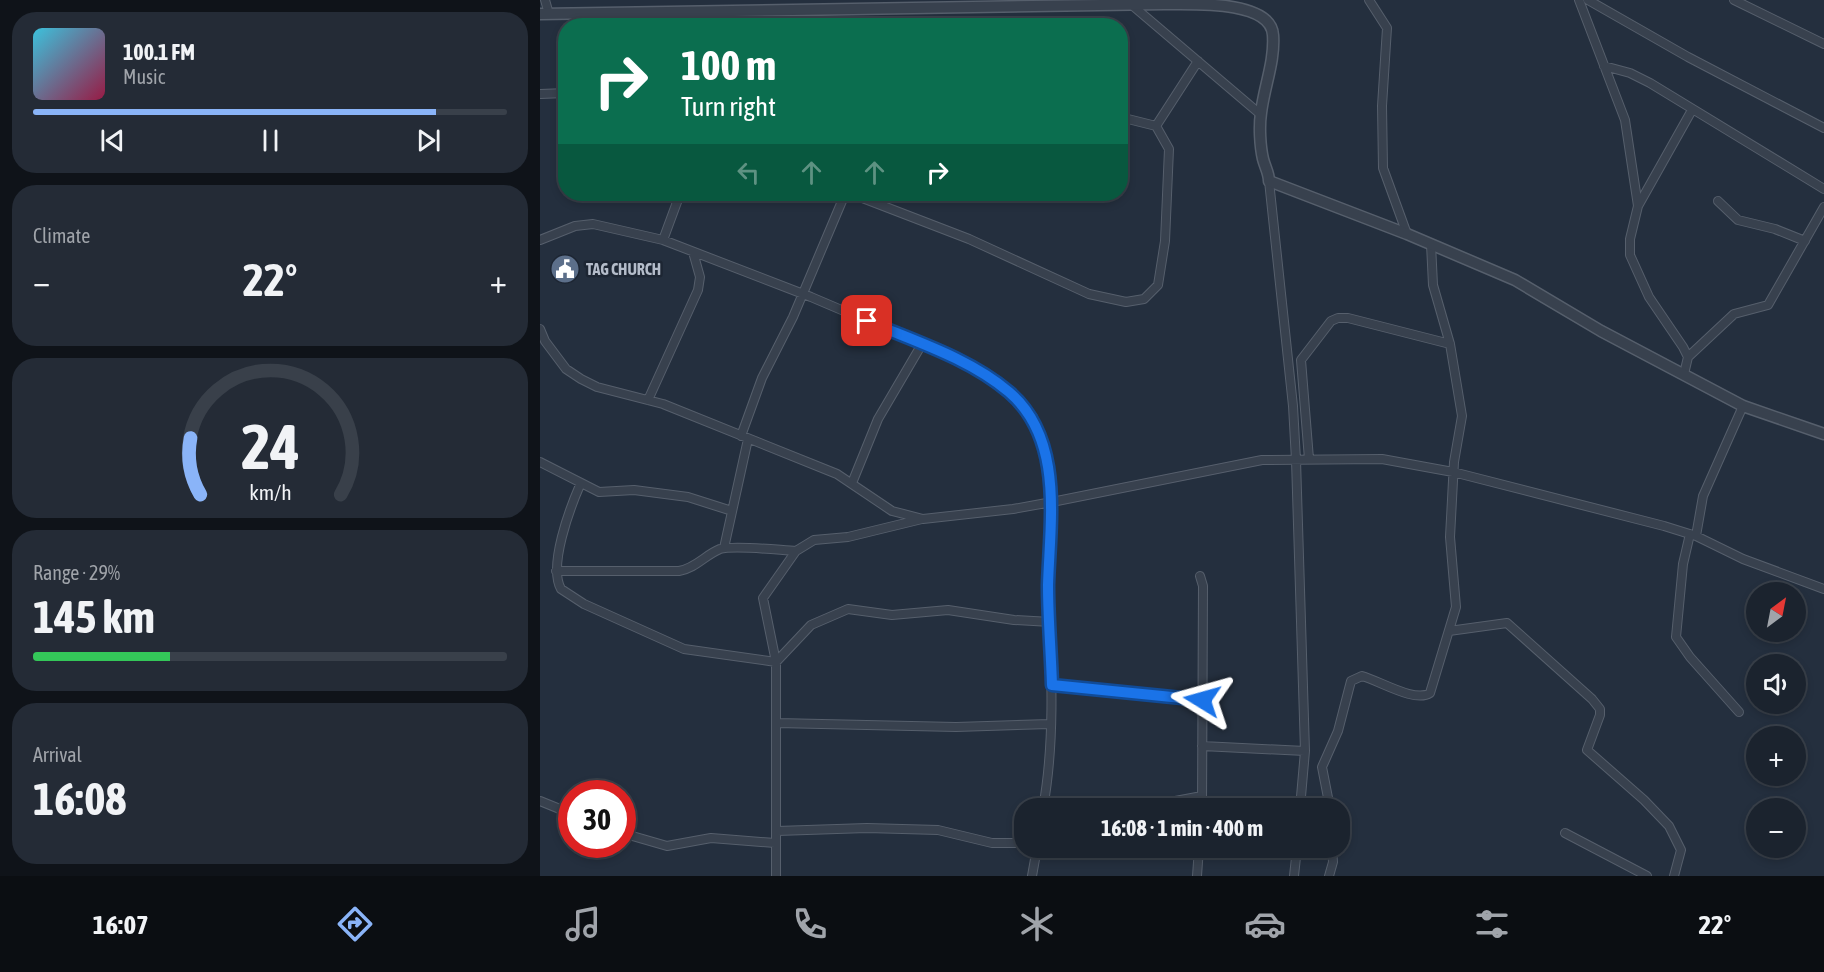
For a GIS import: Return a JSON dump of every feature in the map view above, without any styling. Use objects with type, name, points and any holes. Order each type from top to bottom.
[{"type":"street","points":[[545,0],[544,14],[762,4],[1133,6],[1239,4],[1260,11],[1273,34],[1268,86],[1260,114],[1263,159],[1269,181],[1293,406],[1296,460],[1305,751],[1301,798]]},
{"type":"street","points":[[1369,0],[1387,28],[1382,106],[1383,168],[1407,234]]},
{"type":"street","points":[[1579,0],[1625,120],[1638,207]]},
{"type":"street","points":[[1588,0],[1688,57],[1824,128]]},
{"type":"street","points":[[1734,0],[1824,44]]},
{"type":"street","points":[[1133,6],[1260,114]]},
{"type":"street","points":[[1156,126],[1198,61]]},
{"type":"street","points":[[1604,66],[1630,73],[1823,185]]},
{"type":"street","points":[[540,93],[558,93]]},
{"type":"street","points":[[1688,357],[1683,346],[1649,297],[1634,268],[1629,246],[1638,207],[1692,110]]},
{"type":"street","points":[[870,201],[969,239],[1089,294],[1126,302],[1143,299],[1158,285],[1165,241],[1168,148],[1156,126],[1128,119]]},
{"type":"street","points":[[1269,181],[1407,234],[1515,280],[1601,331],[1743,406],[1824,434]]},
{"type":"street","points":[[663,240],[677,201]]},
{"type":"street","points":[[724,548],[744,438],[762,378],[793,317],[801,293],[842,201]]},
{"type":"street","points":[[1718,201],[1738,220],[1775,229],[1805,241]]},
{"type":"street","points":[[1684,374],[1688,357],[1734,314],[1768,304],[1824,207]]},
{"type":"street","points":[[540,240],[575,226],[593,224],[663,240],[801,293],[966,363],[1009,392],[1033,417],[1047,460],[1052,502],[1048,588],[1052,685],[1044,798]]},
{"type":"street","points":[[1328,798],[1322,767],[1338,731],[1352,681],[1362,676],[1412,696],[1425,696],[1433,688],[1456,607],[1450,537],[1453,472],[1462,416],[1450,344],[1433,285],[1431,244]]},
{"type":"street","points":[[648,400],[698,290],[700,277],[693,252]]},
{"type":"street","points":[[1309,459],[1301,360],[1331,321],[1348,318],[1450,344]]},
{"type":"street","points":[[540,329],[545,341],[566,369],[581,380],[597,387],[648,400],[837,474],[885,508],[922,519]]},
{"type":"street","points":[[852,483],[878,419],[922,345]]},
{"type":"street","points":[[1739,711],[1690,657],[1676,637],[1683,564],[1706,488],[1743,406]]},
{"type":"street","points":[[776,876],[776,662],[763,598],[796,551],[820,538],[849,537],[922,519],[1013,509],[1262,460],[1382,459],[1453,472],[1594,506],[1693,535],[1743,560],[1824,589]]},
{"type":"street","points":[[540,462],[580,485],[609,494],[634,490],[688,498],[732,511]]},
{"type":"street","points":[[580,485],[570,507],[556,571],[561,589],[573,599],[684,649],[776,662]]},
{"type":"street","points":[[556,571],[679,571],[695,566],[724,548],[796,551]]},
{"type":"street","points":[[1191,798],[1202,796],[1203,586],[1200,576]]},
{"type":"street","points":[[776,662],[811,625],[848,609],[892,615],[948,610],[1014,620],[1051,622]]},
{"type":"street","points":[[1449,631],[1507,623],[1592,699],[1600,709],[1600,715],[1587,750],[1644,800],[1669,826],[1681,850],[1674,876]]},
{"type":"street","points":[[1052,685],[1202,700]]},
{"type":"street","points":[[777,723],[956,727],[1050,724]]},
{"type":"street","points":[[1202,746],[1305,751]]},
{"type":"street","points":[[540,801],[558,808]]},
{"type":"street","points":[[777,831],[867,828],[938,830],[992,843],[1014,843]]},
{"type":"street","points":[[1565,832],[1647,876]]},
{"type":"street","points":[[636,837],[667,846],[711,838],[775,843]]},
{"type":"street","points":[[1032,876],[1035,858]]},
{"type":"street","points":[[1197,876],[1198,858]]},
{"type":"street","points":[[1294,876],[1296,858]]},
{"type":"street","points":[[1329,876],[1333,858]]},
{"type":"place","name":"TAG CHURCH","points":[[565,269]]},
{"type":"route","points":[[867,321],[966,363],[1009,392],[1033,417],[1047,460],[1052,502],[1048,588],[1052,685],[1202,700]]}]
